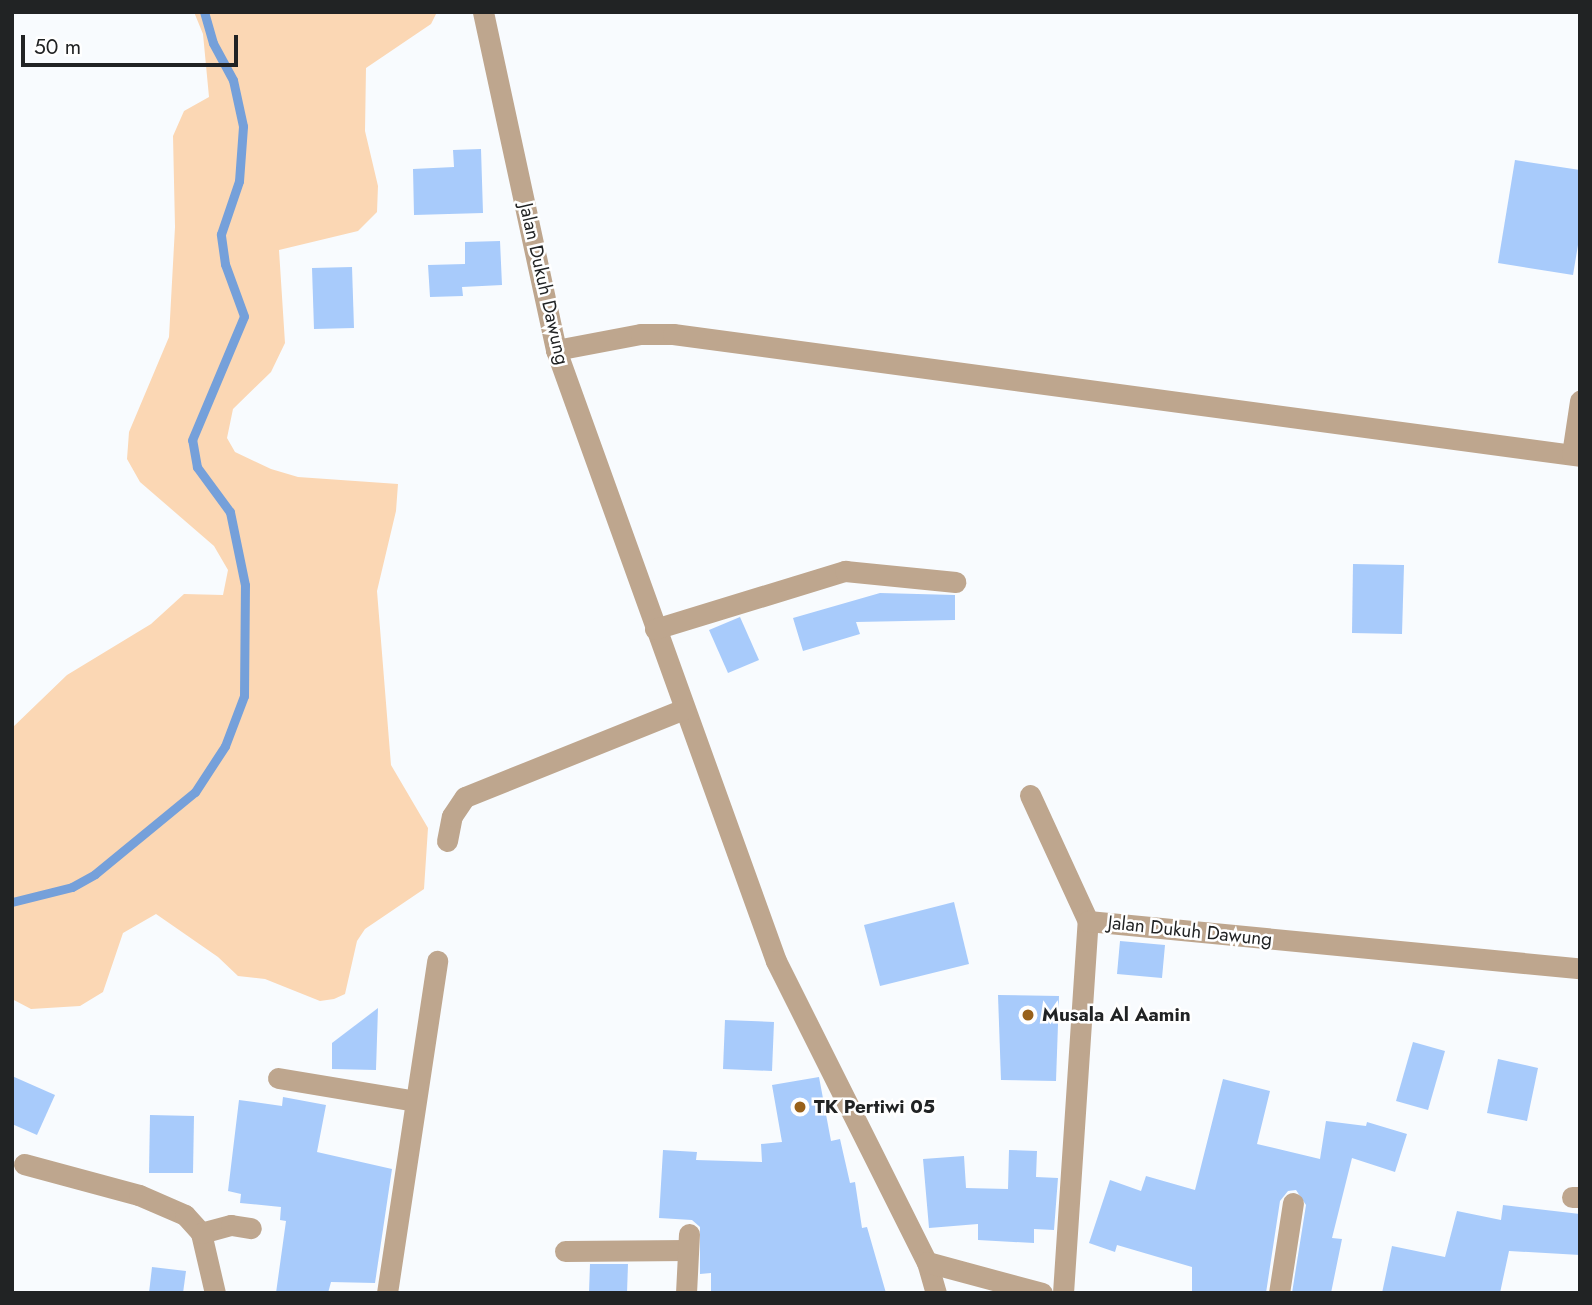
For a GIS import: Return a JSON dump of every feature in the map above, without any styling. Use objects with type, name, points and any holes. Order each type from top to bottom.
[{"type":"street","name":"Jalan Dukuh Dawung","points":[[483,12],[556,351],[776,961],[927,1262],[936,1293]]},
{"type":"street","points":[[556,351],[641,334],[673,334],[1576,455],[1580,401]]},
{"type":"street","points":[[655,629],[845,571],[955,582]]},
{"type":"street","points":[[447,841],[452,816],[464,797],[684,709]]},
{"type":"street","points":[[1030,795],[1088,921]]},
{"type":"street","name":"Jalan Dukuh Dawung","points":[[1063,1293],[1088,921],[1580,968]]},
{"type":"street","points":[[387,1293],[437,961]]},
{"type":"street","points":[[278,1078],[415,1101]]},
{"type":"street","points":[[24,1164],[138,1195],[185,1215],[201,1233],[215,1293]]},
{"type":"street","points":[[1279,1293],[1293,1203]]},
{"type":"street","points":[[201,1233],[227,1225],[251,1228]]},
{"type":"street","points":[[565,1251],[688,1242],[686,1293]]},
{"type":"street","points":[[927,1262],[1042,1293]]},
{"type":"shaded area","points":[[194,12],[437,12],[431,24],[366,68],[365,131],[378,186],[377,212],[358,231],[279,250],[285,343],[271,372],[233,409],[227,438],[235,452],[271,469],[298,477],[398,484],[396,511],[377,591],[391,765],[428,828],[424,889],[365,929],[357,941],[345,994],[334,999],[320,1001],[265,979],[238,976],[218,957],[156,914],[123,933],[103,992],[80,1006],[31,1009],[12,999],[12,728],[67,675],[151,624],[184,594],[223,595],[228,570],[214,546],[140,482],[127,459],[129,432],[169,337],[175,227],[173,136],[184,111],[209,97],[203,34]]},
{"type":"building","points":[[481,149],[483,213],[414,215],[413,169],[454,167],[453,150]]},
{"type":"building","points":[[1515,160],[1580,170],[1580,233],[1573,275],[1498,263]]},
{"type":"building","points":[[500,241],[502,285],[462,287],[463,296],[430,297],[428,265],[465,264],[465,242]]},
{"type":"building","points":[[352,267],[354,328],[314,329],[312,268]]},
{"type":"building","points":[[1353,564],[1404,565],[1402,634],[1352,633]]},
{"type":"building","points":[[880,593],[955,595],[955,620],[856,622],[860,634],[803,651],[793,618]]},
{"type":"building","points":[[740,617],[759,660],[728,673],[709,630]]},
{"type":"building","points":[[954,902],[969,964],[880,986],[864,925]]},
{"type":"building","points":[[1120,941],[1165,945],[1162,978],[1117,974]]},
{"type":"building","points":[[998,995],[1059,996],[1056,1081],[1001,1080]]},
{"type":"building","points":[[378,1008],[376,1070],[332,1069],[332,1043]]},
{"type":"building","points":[[725,1020],[774,1022],[772,1071],[723,1069]]},
{"type":"building","points":[[1413,1042],[1445,1051],[1428,1110],[1396,1101]]},
{"type":"building","points":[[1498,1059],[1538,1068],[1527,1121],[1487,1113]]},
{"type":"building","points":[[12,1076],[55,1095],[37,1135],[12,1124]]},
{"type":"building","points":[[819,1077],[831,1141],[840,1139],[850,1183],[855,1182],[862,1228],[867,1227],[886,1293],[711,1293],[711,1273],[700,1274],[700,1227],[692,1220],[659,1218],[663,1150],[697,1152],[696,1160],[762,1162],[761,1144],[782,1142],[772,1085]]},
{"type":"building","points":[[1223,1079],[1270,1091],[1257,1144],[1320,1159],[1326,1121],[1366,1126],[1367,1122],[1407,1134],[1395,1172],[1352,1158],[1332,1238],[1342,1239],[1331,1293],[1292,1293],[1306,1205],[1296,1190],[1288,1191],[1280,1201],[1266,1293],[1192,1293],[1192,1267],[1117,1245],[1115,1252],[1089,1243],[1110,1180],[1141,1191],[1146,1176],[1195,1190]]},
{"type":"building","points":[[283,1097],[326,1105],[317,1152],[392,1169],[375,1283],[331,1282],[328,1293],[276,1293],[286,1221],[280,1220],[281,1207],[240,1203],[241,1194],[228,1191],[239,1100],[282,1106]]},
{"type":"building","points":[[150,1115],[194,1116],[193,1173],[149,1173]]},
{"type":"building","points":[[1009,1150],[1037,1151],[1036,1177],[1058,1178],[1054,1230],[1034,1229],[1034,1243],[978,1240],[978,1224],[929,1228],[923,1159],[964,1156],[966,1188],[1008,1189]]},
{"type":"building","points":[[1503,1205],[1580,1214],[1580,1255],[1509,1251],[1500,1293],[1382,1293],[1392,1246],[1445,1257],[1457,1211],[1501,1220]]},
{"type":"building","points":[[590,1264],[628,1264],[627,1293],[589,1293]]},
{"type":"building","points":[[152,1267],[186,1271],[183,1293],[149,1293]]},
{"type":"waterway","points":[[12,902],[72,887],[95,874],[195,792],[225,746],[244,696],[245,585],[230,512],[197,467],[192,440],[244,316],[225,264],[221,234],[239,181],[243,126],[233,80],[213,43],[204,12]]},
{"type":"place","name":"Musala Al Aamin","points":[[1028,1015]]},
{"type":"place","name":"TK Pertiwi 05","points":[[800,1107]]}]
